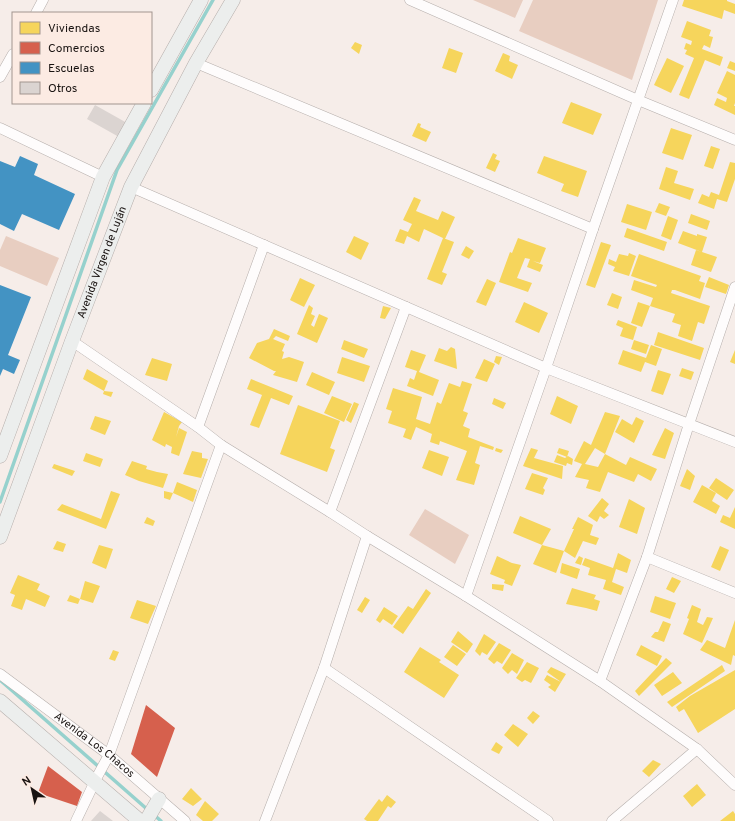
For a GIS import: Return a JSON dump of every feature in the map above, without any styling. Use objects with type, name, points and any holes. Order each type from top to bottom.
[{"type":"main road","points":[[152,88],[201,0]]},
{"type":"main road","name":"Avenida Virgen de Luján","points":[[0,537],[131,187],[196,63],[233,0]]},
{"type":"main road","points":[[0,456],[103,177],[143,104]]},
{"type":"main road","points":[[0,701],[145,820],[157,802]]},
{"type":"street","points":[[37,12],[43,0]]},
{"type":"street","points":[[410,0],[638,100],[735,140]]},
{"type":"street","points":[[466,596],[673,0]]},
{"type":"street","points":[[0,77],[12,56]]},
{"type":"street","points":[[196,63],[593,229]]},
{"type":"street","points":[[0,128],[103,177]]},
{"type":"street","points":[[131,187],[546,368],[735,442]]},
{"type":"street","points":[[198,427],[264,245]]},
{"type":"street","points":[[600,681],[647,557],[688,424],[735,287]]},
{"type":"street","points":[[330,512],[406,307]]},
{"type":"street","points":[[72,342],[198,427],[222,445],[600,681],[697,749],[735,785]]},
{"type":"street","points":[[76,821],[107,758],[222,445]]},
{"type":"street","points":[[265,821],[324,668],[367,536]]},
{"type":"street","points":[[647,557],[735,593]]},
{"type":"street","points":[[324,668],[548,821]]},
{"type":"street","name":"Avenida Los Chacos","points":[[0,674],[107,758],[157,802],[185,821]]},
{"type":"street","points":[[612,821],[697,749]]},
{"type":"shaded area","points":[[473,0],[523,0],[515,18]]},
{"type":"shaded area","points":[[533,0],[658,0],[632,80],[519,31]]},
{"type":"shaded area","points":[[6,236],[59,258],[47,286],[0,266],[0,250]]},
{"type":"shaded area","points":[[425,509],[469,535],[455,564],[409,535]]},
{"type":"building: Viviendas","points":[[684,0],[727,0],[735,4],[735,14],[724,10],[722,19],[682,6]]},
{"type":"building: Viviendas","points":[[687,21],[711,30],[709,36],[713,37],[710,48],[704,45],[702,49],[723,57],[720,66],[705,60],[689,99],[679,95],[694,58],[685,54],[687,50],[684,49],[686,43],[691,45],[692,41],[681,37]]},
{"type":"building: Viviendas","points":[[355,42],[362,45],[359,54],[351,48]]},
{"type":"building: Viviendas","points":[[449,48],[463,53],[456,73],[442,68]]},
{"type":"building: Viviendas","points":[[503,53],[510,56],[509,61],[518,65],[512,79],[495,71]]},
{"type":"building: Viviendas","points":[[667,58],[684,66],[671,93],[654,85]]},
{"type":"building: Viviendas","points":[[730,61],[735,63],[735,71],[727,68]]},
{"type":"building: Viviendas","points":[[727,71],[735,75],[735,115],[714,105],[717,98],[726,102],[727,98],[717,93]]},
{"type":"building: Viviendas","points":[[571,102],[602,114],[593,135],[562,123]]},
{"type":"building: Viviendas","points":[[418,123],[421,124],[420,127],[431,132],[426,142],[412,136]]},
{"type":"building: Viviendas","points":[[671,128],[692,135],[683,160],[662,153]]},
{"type":"building: Viviendas","points":[[711,146],[720,149],[713,169],[704,166]]},
{"type":"building: Viviendas","points":[[493,153],[497,155],[495,159],[500,161],[495,172],[486,168]]},
{"type":"building: Viviendas","points":[[544,156],[587,171],[578,197],[561,191],[564,184],[537,173]]},
{"type":"building: Viviendas","points":[[730,162],[735,163],[735,179],[727,202],[717,199],[714,209],[698,203],[702,194],[709,197],[711,192],[719,195]]},
{"type":"building: Viviendas","points":[[666,167],[678,171],[674,183],[694,189],[690,200],[659,189]]},
{"type":"building: Viviendas","points":[[414,197],[421,200],[416,211],[438,220],[442,211],[455,217],[445,239],[424,229],[419,242],[407,236],[404,244],[395,241],[400,229],[408,232],[412,224],[403,220]]},
{"type":"building: Viviendas","points":[[659,203],[670,207],[666,216],[655,212]]},
{"type":"building: Viviendas","points":[[627,204],[652,212],[646,230],[621,222]]},
{"type":"building: Viviendas","points":[[691,214],[710,221],[707,230],[688,223]]},
{"type":"building: Viviendas","points":[[668,216],[678,220],[671,240],[661,236]]},
{"type":"building: Viviendas","points":[[627,228],[667,242],[664,251],[624,237]]},
{"type":"building: Viviendas","points":[[683,231],[697,236],[697,234],[707,237],[702,252],[678,243]]},
{"type":"building: Viviendas","points":[[354,236],[369,243],[361,260],[346,252]]},
{"type":"building: Viviendas","points":[[443,238],[454,242],[442,272],[447,274],[442,285],[427,279]]},
{"type":"building: Viviendas","points":[[518,238],[546,248],[540,263],[533,261],[543,265],[540,272],[527,267],[530,259],[525,258],[517,278],[532,283],[528,292],[499,282],[510,252],[512,253]]},
{"type":"building: Viviendas","points":[[601,242],[611,245],[595,288],[586,285]]},
{"type":"building: Viviendas","points":[[466,246],[474,251],[469,259],[461,255]]},
{"type":"building: Viviendas","points":[[696,250],[717,257],[711,272],[691,265]]},
{"type":"building: Viviendas","points":[[629,253],[636,256],[629,276],[613,271],[615,267],[608,264],[609,259],[616,262],[619,254],[628,256]]},
{"type":"building: Viviendas","points":[[639,254],[701,276],[699,281],[705,283],[700,299],[675,290],[672,290],[671,293],[710,306],[704,324],[698,322],[692,341],[678,336],[681,325],[672,322],[675,314],[650,306],[653,298],[631,290],[634,280],[656,287],[657,285],[631,276]]},
{"type":"building: Viviendas","points":[[709,277],[729,285],[726,294],[705,287]]},
{"type":"building: Viviendas","points":[[300,278],[315,285],[304,307],[290,300]]},
{"type":"building: Viviendas","points":[[487,279],[496,283],[486,306],[476,302]]},
{"type":"building: Viviendas","points":[[612,293],[622,297],[618,309],[607,305]]},
{"type":"building: Viviendas","points":[[524,302],[548,313],[539,333],[515,322]]},
{"type":"building: Viviendas","points":[[638,302],[650,306],[642,327],[631,323]]},
{"type":"building: Viviendas","points":[[309,305],[313,308],[311,314],[315,316],[311,325],[314,327],[319,314],[328,318],[317,343],[297,334]]},
{"type":"building: Viviendas","points":[[383,306],[391,308],[385,319],[380,318]]},
{"type":"building: Viviendas","points":[[618,320],[637,327],[633,340],[620,336],[623,328],[616,325]]},
{"type":"building: Viviendas","points":[[274,329],[290,336],[288,341],[276,336],[273,339],[285,344],[282,351],[284,352],[282,359],[289,357],[304,362],[297,382],[273,375],[276,371],[249,358],[257,343],[269,339]]},
{"type":"building: Viviendas","points":[[658,332],[704,348],[700,360],[654,345]]},
{"type":"building: Viviendas","points":[[344,340],[368,349],[364,358],[341,349]]},
{"type":"building: Viviendas","points":[[634,340],[649,345],[646,354],[631,349]]},
{"type":"building: Viviendas","points":[[651,345],[662,349],[656,366],[645,362],[641,372],[618,364],[623,350],[646,358]]},
{"type":"building: Viviendas","points":[[451,347],[455,349],[457,369],[434,361],[439,348],[447,351]]},
{"type":"building: Viviendas","points":[[411,350],[426,355],[419,372],[439,380],[433,396],[407,386],[410,378],[414,380],[417,371],[405,367]]},
{"type":"building: Viviendas","points":[[735,350],[735,364],[730,362]]},
{"type":"building: Viviendas","points":[[496,356],[502,357],[499,365],[494,362]]},
{"type":"building: Viviendas","points":[[342,357],[370,366],[364,382],[337,373]]},
{"type":"building: Viviendas","points":[[152,358],[172,364],[167,381],[145,375]]},
{"type":"building: Viviendas","points":[[484,359],[495,364],[487,382],[475,378]]},
{"type":"building: Viviendas","points":[[682,368],[694,372],[691,380],[679,376]]},
{"type":"building: Viviendas","points":[[87,369],[108,381],[104,391],[83,379]]},
{"type":"building: Viviendas","points":[[658,370],[671,374],[663,395],[651,391]]},
{"type":"building: Viviendas","points":[[312,372],[335,382],[329,395],[306,385]]},
{"type":"building: Viviendas","points":[[251,379],[293,396],[289,405],[271,398],[259,428],[250,425],[262,395],[247,389]]},
{"type":"building: Viviendas","points":[[462,381],[472,384],[463,411],[468,413],[463,426],[470,429],[468,437],[494,447],[493,450],[480,446],[475,463],[480,465],[474,485],[456,480],[467,451],[440,441],[439,445],[430,442],[432,434],[416,427],[411,440],[403,437],[406,429],[388,423],[392,411],[386,409],[393,388],[422,397],[416,419],[430,424],[437,402],[441,404],[449,383],[460,387]]},
{"type":"building: Viviendas","points":[[104,391],[113,392],[111,397],[103,394]]},
{"type":"building: Viviendas","points":[[332,396],[352,404],[344,422],[324,413]]},
{"type":"building: Viviendas","points":[[557,396],[578,406],[571,424],[550,414]]},
{"type":"building: Viviendas","points":[[494,398],[506,403],[503,409],[492,404]]},
{"type":"building: Viviendas","points":[[354,402],[359,404],[351,423],[346,420]]},
{"type":"building: Viviendas","points":[[298,405],[340,421],[330,448],[335,450],[327,472],[280,454]]},
{"type":"building: Viviendas","points":[[164,412],[182,422],[179,426],[176,437],[179,428],[187,432],[179,456],[171,453],[172,447],[166,444],[165,447],[152,440]]},
{"type":"building: Viviendas","points":[[605,412],[620,416],[605,454],[626,465],[630,457],[657,469],[651,481],[638,474],[634,482],[608,472],[600,492],[586,488],[589,480],[575,477],[582,464],[574,461],[584,441],[591,445]],"holes":[[[595,448],[605,454],[598,467],[585,464]]]},
{"type":"building: Viviendas","points":[[95,416],[111,421],[105,435],[90,429]]},
{"type":"building: Viviendas","points":[[636,417],[644,421],[634,443],[615,432],[622,419],[632,425]]},
{"type":"building: Viviendas","points":[[665,428],[674,433],[665,459],[652,455]]},
{"type":"building: Viviendas","points":[[496,448],[503,450],[501,453],[495,451]]},
{"type":"building: Viviendas","points":[[531,448],[538,450],[534,458],[563,466],[562,479],[523,466]]},
{"type":"building: Viviendas","points":[[559,448],[569,451],[567,457],[557,453]]},
{"type":"building: Viviendas","points":[[429,450],[449,457],[442,476],[422,468]]},
{"type":"building: Viviendas","points":[[192,451],[202,453],[202,458],[208,459],[201,478],[183,474]]},
{"type":"building: Viviendas","points":[[86,453],[103,459],[100,467],[83,461]]},
{"type":"building: Viviendas","points":[[557,455],[565,458],[568,456],[573,459],[572,465],[567,463],[566,466],[554,462]]},
{"type":"building: Viviendas","points":[[132,461],[147,466],[146,469],[168,474],[163,488],[125,475]]},
{"type":"building: Viviendas","points":[[54,464],[75,471],[72,476],[52,468]]},
{"type":"building: Viviendas","points":[[687,469],[695,476],[690,490],[680,486]]},
{"type":"building: Viviendas","points":[[532,473],[548,478],[543,488],[545,490],[543,495],[525,489]]},
{"type":"building: Viviendas","points":[[716,478],[734,490],[727,500],[709,488]]},
{"type":"building: Viviendas","points":[[177,482],[197,490],[193,502],[173,493]]},
{"type":"building: Viviendas","points":[[702,485],[716,493],[712,501],[720,506],[716,514],[693,502]]},
{"type":"building: Viviendas","points":[[111,491],[120,494],[106,529],[57,510],[62,504],[101,519]]},
{"type":"building: Viviendas","points":[[164,491],[173,493],[170,500],[164,498]]},
{"type":"building: Viviendas","points":[[602,498],[609,504],[604,511],[609,515],[604,519],[600,516],[597,522],[588,516]]},
{"type":"building: Viviendas","points":[[629,499],[645,508],[637,534],[619,527]]},
{"type":"building: Viviendas","points":[[735,507],[735,529],[720,522],[723,515],[730,518]]},
{"type":"building: Viviendas","points":[[520,516],[551,529],[542,545],[513,533]]},
{"type":"building: Viviendas","points":[[147,517],[155,521],[153,526],[144,523]]},
{"type":"building: Viviendas","points":[[578,517],[593,525],[590,535],[599,538],[596,545],[583,541],[575,558],[564,551]]},
{"type":"building: Viviendas","points":[[57,541],[66,544],[63,552],[53,549]]},
{"type":"building: Viviendas","points":[[99,545],[113,549],[106,569],[92,563]]},
{"type":"building: Viviendas","points":[[542,545],[564,551],[556,573],[533,564]]},
{"type":"building: Viviendas","points":[[720,546],[729,550],[720,571],[711,567]]},
{"type":"building: Viviendas","points":[[618,553],[631,560],[627,573],[616,569],[612,582],[624,587],[621,595],[603,589],[606,580],[588,575],[590,568],[582,565],[585,558],[613,568]]},
{"type":"building: Viviendas","points":[[497,556],[512,563],[521,565],[512,586],[504,583],[505,580],[490,574]]},
{"type":"building: Viviendas","points":[[579,556],[583,558],[581,565],[575,563]]},
{"type":"building: Viviendas","points":[[562,563],[580,569],[577,579],[560,573]]},
{"type":"building: Viviendas","points":[[18,575],[40,584],[37,590],[50,596],[45,607],[26,599],[22,610],[11,606],[15,595],[10,593]]},
{"type":"building: Viviendas","points":[[672,577],[681,581],[674,593],[666,589]]},
{"type":"building: Viviendas","points":[[85,581],[100,586],[93,603],[80,599]]},
{"type":"building: Viviendas","points":[[492,584],[504,585],[503,591],[492,589]]},
{"type":"building: Viviendas","points":[[572,588],[596,595],[594,599],[600,601],[597,611],[566,604]]},
{"type":"building: Viviendas","points":[[426,589],[431,593],[403,634],[393,627],[408,606],[413,609]]},
{"type":"building: Viviendas","points":[[70,595],[80,599],[78,604],[67,601]]},
{"type":"building: Viviendas","points":[[655,596],[676,603],[670,619],[650,612]]},
{"type":"building: Viviendas","points":[[365,597],[370,600],[362,613],[357,610]]},
{"type":"building: Viviendas","points":[[137,600],[156,606],[148,624],[130,618]]},
{"type":"building: Viviendas","points":[[692,605],[701,609],[697,622],[703,625],[707,617],[713,618],[702,643],[683,634],[689,619],[687,618]]},
{"type":"building: Viviendas","points":[[384,607],[398,616],[392,625],[383,619],[380,623],[376,620]]},
{"type":"building: Viviendas","points":[[735,620],[735,656],[733,655],[731,665],[700,650],[707,640],[725,648]]},
{"type":"building: Viviendas","points":[[663,621],[671,624],[664,642],[651,637],[655,632],[658,632]]},
{"type":"building: Viviendas","points":[[458,631],[473,644],[467,653],[451,642]]},
{"type":"building: Viviendas","points":[[484,634],[496,642],[487,655],[482,652],[480,656],[475,651]]},
{"type":"building: Viviendas","points":[[499,643],[511,650],[502,664],[497,661],[494,664],[488,659]]},
{"type":"building: Viviendas","points":[[453,645],[466,654],[457,666],[444,657]]},
{"type":"building: Viviendas","points":[[641,645],[662,656],[657,666],[636,655]]},
{"type":"building: Viviendas","points":[[420,647],[441,660],[439,662],[459,675],[444,698],[404,672]]},
{"type":"building: Viviendas","points":[[113,650],[119,652],[115,661],[109,659]]},
{"type":"building: Viviendas","points":[[512,653],[524,660],[517,674],[512,670],[508,674],[502,668]]},
{"type":"building: Viviendas","points":[[666,658],[672,663],[639,696],[635,691]]},
{"type":"building: Viviendas","points":[[527,662],[539,668],[531,683],[525,680],[522,682],[516,678]]},
{"type":"building: Viviendas","points":[[722,665],[725,671],[672,707],[667,702]]},
{"type":"building: Viviendas","points":[[551,667],[566,674],[561,682],[547,672]]},
{"type":"building: Viviendas","points":[[735,670],[735,709],[698,733],[684,709],[679,712],[676,707],[690,696]]},
{"type":"building: Viviendas","points":[[673,672],[682,683],[662,696],[654,685]]},
{"type":"building: Viviendas","points":[[547,675],[561,682],[555,692],[548,687],[551,685],[544,680]]},
{"type":"building: Viviendas","points":[[533,711],[540,716],[533,724],[527,718]]},
{"type":"building: Viviendas","points":[[513,724],[528,734],[518,747],[504,735]]},
{"type":"building: Viviendas","points":[[496,742],[503,747],[499,754],[491,750]]},
{"type":"building: Viviendas","points":[[653,760],[661,764],[649,777],[642,771]]},
{"type":"building: Viviendas","points":[[697,784],[706,795],[692,807],[683,796]]},
{"type":"building: Viviendas","points":[[191,788],[202,799],[193,806],[182,799]]},
{"type":"building: Viviendas","points":[[387,795],[396,802],[391,808],[388,806],[378,821],[367,821],[364,819],[379,799],[382,802]]},
{"type":"building: Viviendas","points":[[205,801],[219,814],[212,821],[203,821],[196,815]]},
{"type":"building: Viviendas","points":[[733,811],[735,814],[735,821],[720,821]]},
{"type":"building: Comercios","points":[[146,705],[175,728],[157,777],[131,754]]},
{"type":"building: Comercios","points":[[48,766],[82,792],[77,806],[38,793]]},
{"type":"building: Escuelas","points":[[20,156],[38,164],[34,175],[75,194],[59,230],[22,214],[14,231],[0,224],[0,161],[15,167]]},
{"type":"building: Escuelas","points":[[0,285],[31,297],[8,355],[20,360],[14,374],[3,369],[0,376]]},
{"type":"building: Otros","points":[[95,105],[127,123],[119,137],[87,119]]},
{"type":"building: Otros","points":[[100,811],[113,821],[91,821]]},
{"type":"waterway","points":[[0,502],[117,170],[213,0]]},
{"type":"waterway","points":[[0,680],[148,810]]},
{"type":"waterway","points":[[153,814],[161,821]]}]
